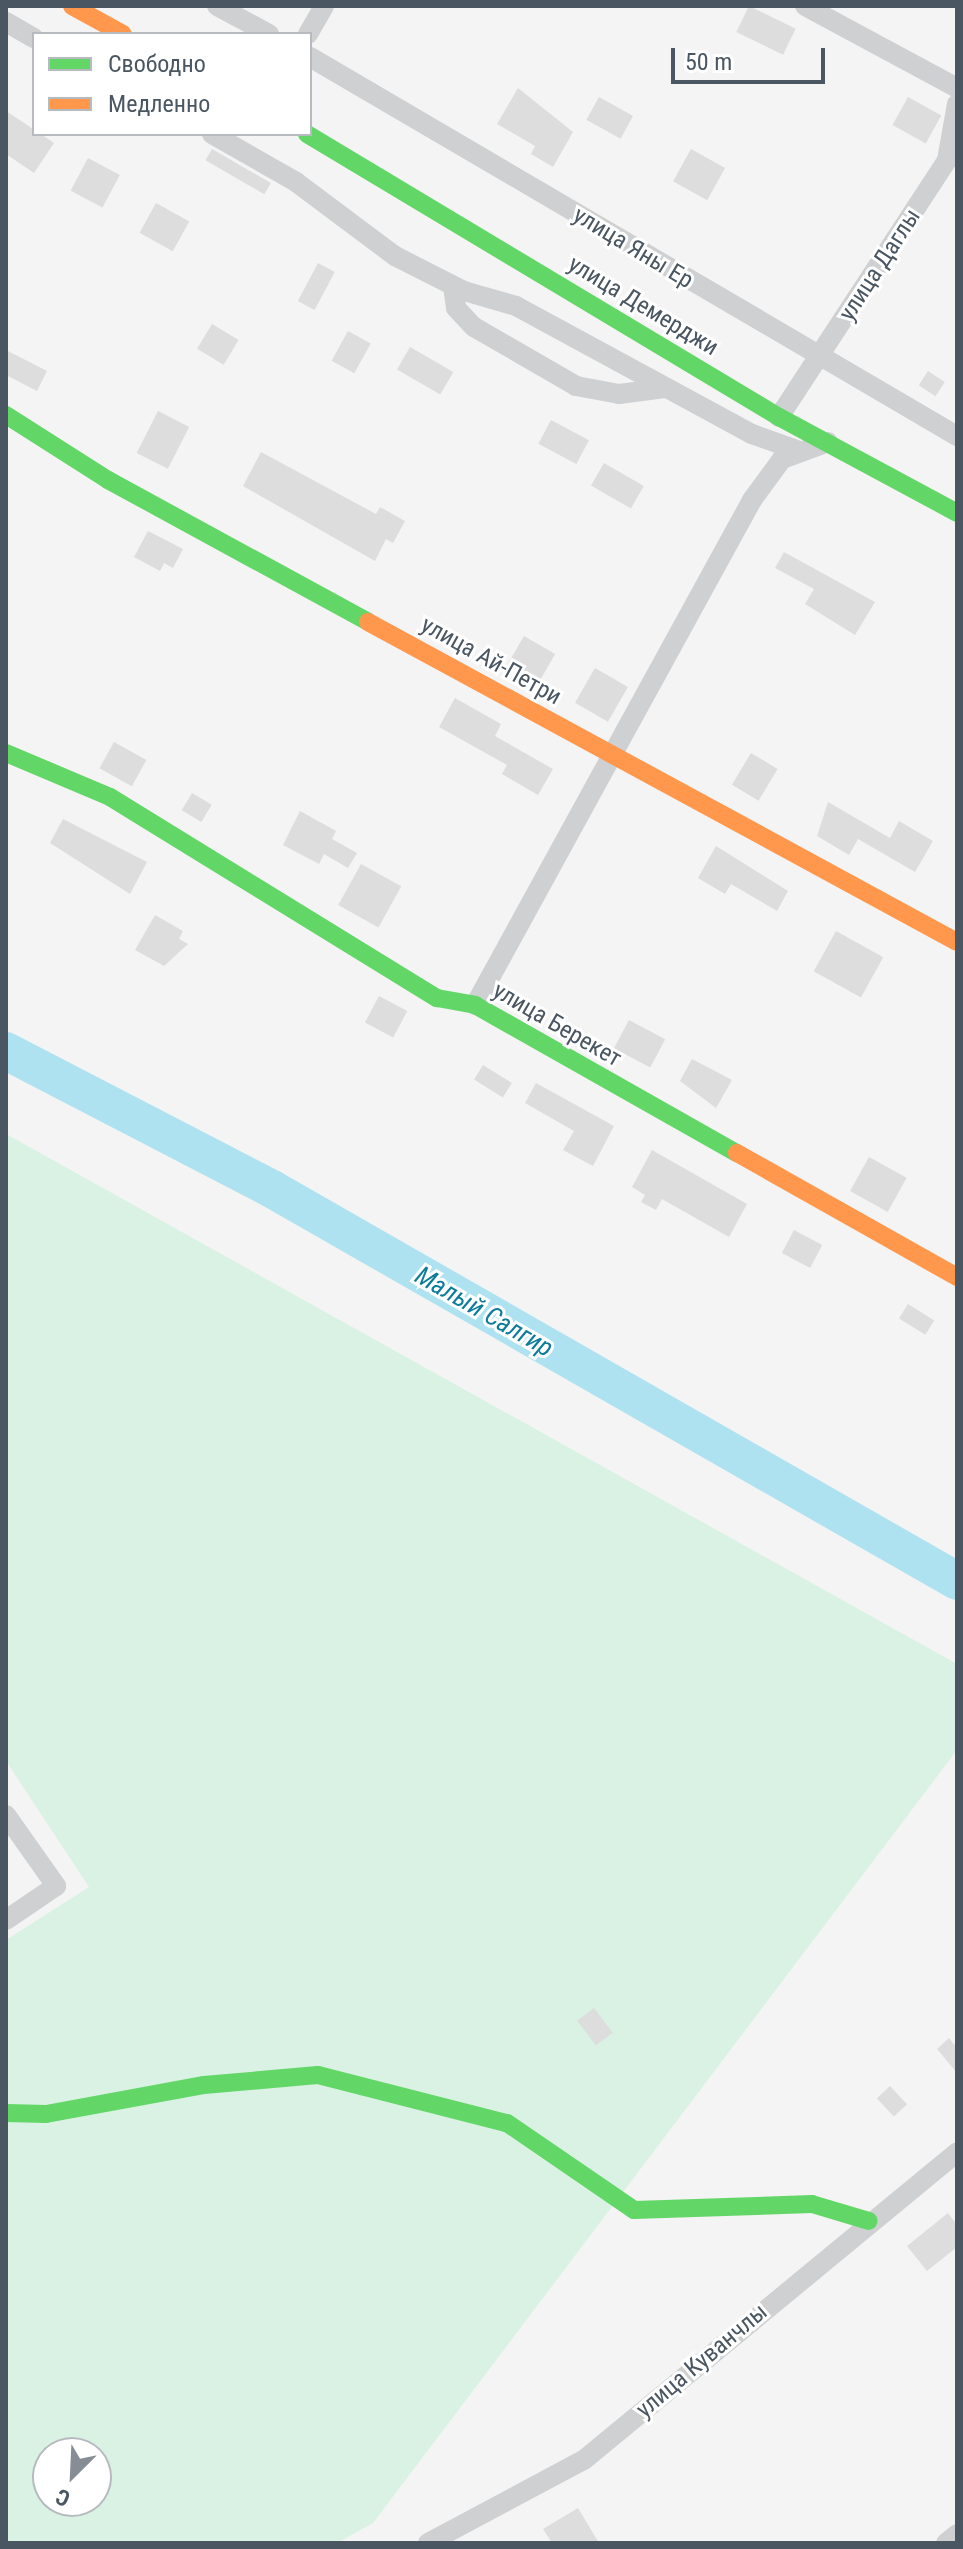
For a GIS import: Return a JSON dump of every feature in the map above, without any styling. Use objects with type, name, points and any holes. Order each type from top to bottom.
[{"type":"street","points":[[72,6],[119,32]]},
{"type":"street","points":[[217,6],[265,32]]},
{"type":"street","points":[[309,32],[324,6]]},
{"type":"street","points":[[805,6],[957,88]]},
{"type":"street","points":[[6,22],[32,37]]},
{"type":"street","name":"улица Яны Ер","points":[[312,58],[819,360],[957,436]]},
{"type":"street","name":"улица Даглы","points":[[779,417],[947,160],[957,104]]},
{"type":"street","points":[[215,136],[453,286],[516,306],[665,388],[797,450]]},
{"type":"street","name":"улица Демерджи","points":[[310,136],[779,417],[957,512]]},
{"type":"street","points":[[453,286],[456,308],[474,327],[576,386],[619,394],[665,388]]},
{"type":"street","name":"улица Ай-Петри","points":[[6,415],[108,480],[957,942]]},
{"type":"street","points":[[475,1005],[615,757],[752,500],[797,450],[828,442]]},
{"type":"street","name":"улица Берекет","points":[[6,753],[110,797],[255,880],[340,942],[437,998],[475,1005],[957,1277]]},
{"type":"street","points":[[6,1815],[56,1886],[6,1920]]},
{"type":"street","points":[[6,2113],[318,2075],[507,2123],[634,2210],[812,2204],[869,2221]]},
{"type":"street","name":"улица Куванчлы","points":[[428,2543],[585,2459],[869,2221],[957,2152]]},
{"type":"street","points":[[946,2543],[957,2534]]},
{"type":"green space","points":[[6,1134],[957,1664],[957,1750],[373,2523],[337,2543],[6,2543],[6,1940],[89,1887],[6,1761]]},
{"type":"building","points":[[749,6],[796,29],[783,55],[736,32]]},
{"type":"building","points":[[518,88],[573,132],[553,167],[531,154],[535,146],[497,124]]},
{"type":"building","points":[[599,97],[633,116],[621,139],[586,120]]},
{"type":"building","points":[[908,97],[941,115],[926,143],[892,125]]},
{"type":"building","points":[[6,111],[32,128],[32,136],[44,136],[54,143],[34,173],[6,154]]},
{"type":"building","points":[[212,149],[271,183],[264,194],[206,160]]},
{"type":"building","points":[[691,149],[725,168],[707,200],[673,181]]},
{"type":"building","points":[[88,158],[120,175],[102,208],[71,191]]},
{"type":"building","points":[[156,203],[189,221],[173,251],[140,233]]},
{"type":"building","points":[[318,263],[335,272],[315,310],[298,301]]},
{"type":"building","points":[[212,324],[239,340],[224,365],[197,349]]},
{"type":"building","points":[[348,331],[371,344],[354,373],[332,361]]},
{"type":"building","points":[[410,347],[453,372],[440,395],[397,370]]},
{"type":"building","points":[[6,350],[47,371],[37,391],[6,375]]},
{"type":"building","points":[[928,371],[945,382],[936,396],[919,385]]},
{"type":"building","points":[[158,411],[189,427],[168,469],[137,453]]},
{"type":"building","points":[[551,420],[589,440],[576,464],[538,444]]},
{"type":"building","points":[[261,452],[376,514],[380,507],[405,521],[393,543],[386,539],[375,561],[243,486]]},
{"type":"building","points":[[604,463],[644,486],[631,509],[591,486]]},
{"type":"building","points":[[148,531],[183,549],[173,568],[164,563],[160,571],[134,557]]},
{"type":"building","points":[[784,552],[875,602],[855,635],[805,604],[814,589],[775,568]]},
{"type":"building","points":[[524,636],[555,654],[539,683],[508,665]]},
{"type":"building","points":[[595,668],[628,687],[608,722],[575,703]]},
{"type":"building","points":[[455,698],[501,724],[495,736],[553,769],[538,795],[502,774],[507,765],[439,727]]},
{"type":"building","points":[[114,742],[146,760],[132,786],[99,768]]},
{"type":"building","points":[[751,753],[778,769],[759,801],[732,785]]},
{"type":"building","points":[[192,793],[212,805],[201,822],[182,810]]},
{"type":"building","points":[[828,802],[890,838],[899,821],[933,841],[915,872],[858,839],[849,855],[817,836]]},
{"type":"building","points":[[300,811],[336,831],[332,839],[357,853],[348,868],[324,854],[319,864],[283,845]]},
{"type":"building","points":[[63,819],[147,862],[130,894],[50,843]]},
{"type":"building","points":[[716,846],[788,891],[777,911],[731,884],[725,894],[698,878]]},
{"type":"building","points":[[361,864],[401,886],[378,927],[338,905]]},
{"type":"building","points":[[155,915],[183,931],[179,939],[188,944],[164,966],[135,950]]},
{"type":"building","points":[[836,931],[883,957],[861,997],[814,971]]},
{"type":"building","points":[[379,996],[407,1011],[393,1038],[365,1022]]},
{"type":"building","points":[[629,1020],[665,1039],[650,1068],[614,1048]]},
{"type":"building","points":[[692,1059],[732,1080],[716,1108],[680,1081]]},
{"type":"building","points":[[483,1065],[512,1083],[503,1097],[474,1079]]},
{"type":"building","points":[[536,1083],[614,1126],[593,1166],[563,1150],[574,1131],[525,1103]]},
{"type":"building","points":[[652,1150],[747,1204],[729,1237],[662,1199],[656,1210],[641,1202],[645,1195],[632,1187]]},
{"type":"building","points":[[869,1157],[907,1178],[888,1212],[850,1191]]},
{"type":"building","points":[[794,1230],[822,1245],[810,1268],[782,1253]]},
{"type":"building","points":[[908,1304],[934,1320],[925,1335],[899,1318]]},
{"type":"building","points":[[594,2008],[613,2033],[596,2045],[577,2021]]},
{"type":"building","points":[[949,2038],[957,2048],[957,2073],[937,2049]]},
{"type":"building","points":[[890,2086],[907,2104],[894,2117],[877,2098]]},
{"type":"building","points":[[948,2213],[957,2225],[957,2247],[927,2271],[907,2246]]},
{"type":"building","points":[[578,2508],[599,2543],[552,2543],[543,2529]]},
{"type":"waterway","name":"Малый Салгир","points":[[6,1051],[272,1189],[957,1581]]},
{"type":"traffic: fast","points":[[310,136],[779,417],[957,513]]},
{"type":"traffic: fast","points":[[6,415],[108,480],[368,622]]},
{"type":"traffic: fast","points":[[6,753],[110,797],[437,998],[475,1005],[737,1153]]},
{"type":"traffic: fast","points":[[6,2113],[46,2114],[204,2085],[318,2075],[507,2123],[634,2210],[812,2204],[869,2221]]},
{"type":"traffic: slow","points":[[72,6],[119,32]]},
{"type":"traffic: slow","points":[[368,622],[957,942]]},
{"type":"traffic: slow","points":[[737,1153],[957,1277]]}]
